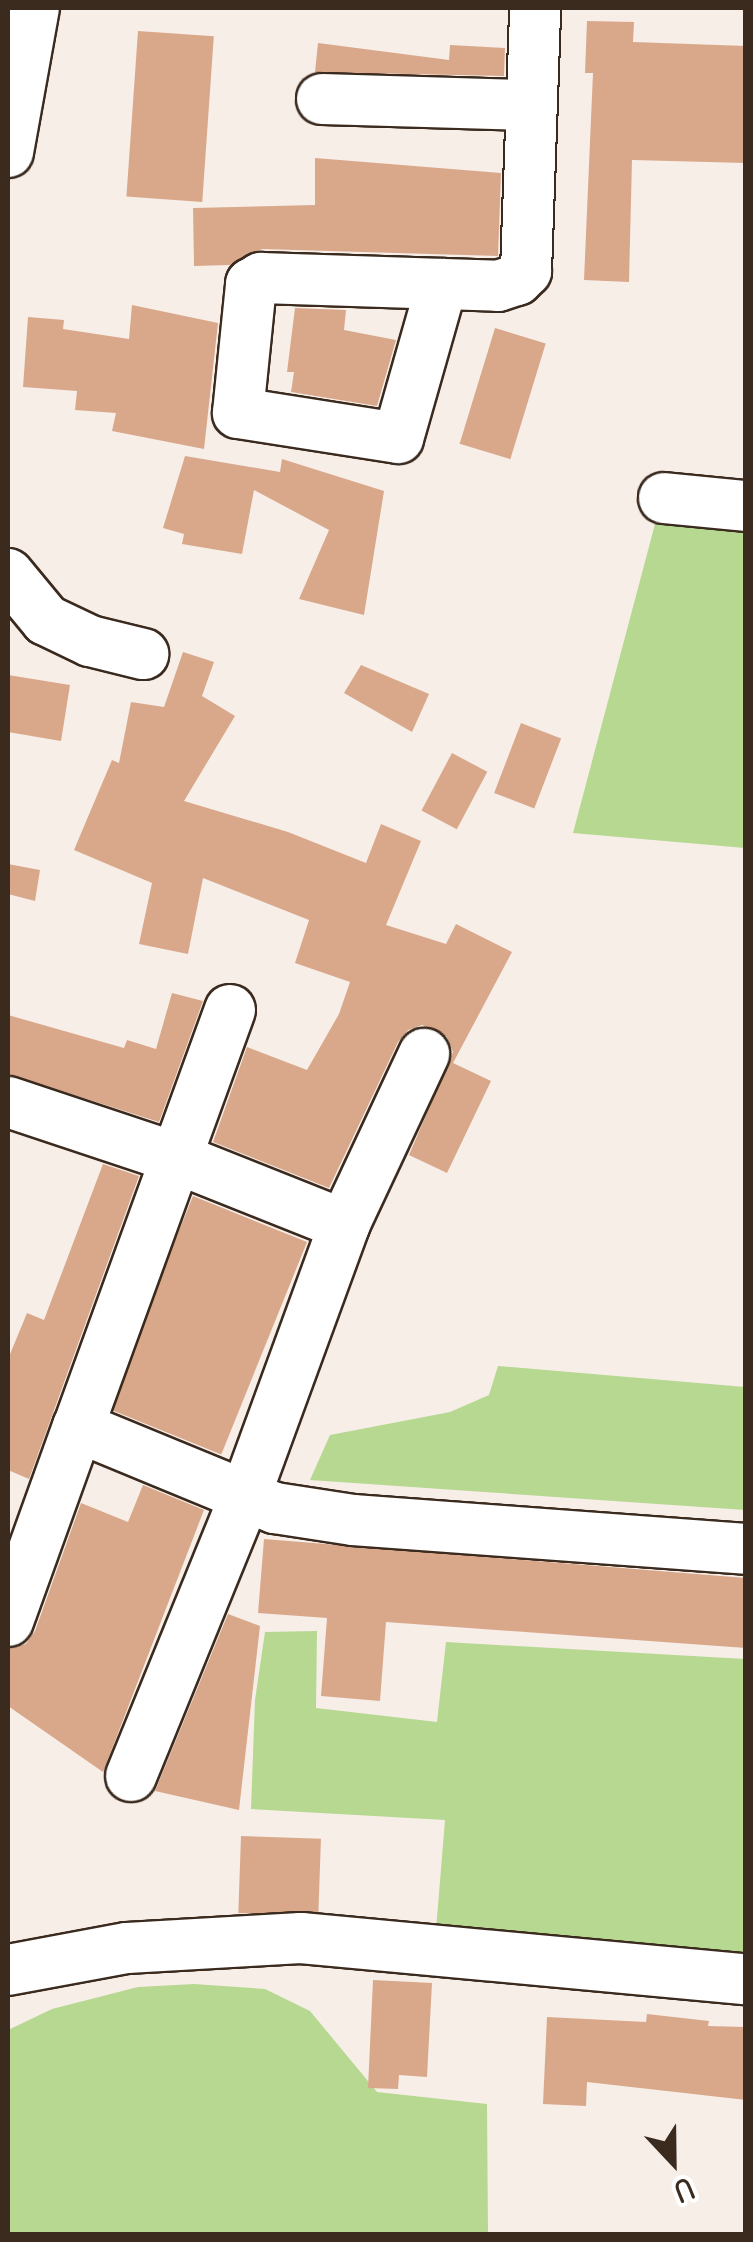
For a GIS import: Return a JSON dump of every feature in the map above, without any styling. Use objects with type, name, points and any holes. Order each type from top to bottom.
[{"type":"street","points":[[8,152],[34,8]]},
{"type":"street","points":[[442,284],[398,438],[238,413],[251,284],[274,276],[498,286],[518,280],[526,270],[535,8]]},
{"type":"street","points":[[322,99],[529,105]]},
{"type":"street","points":[[664,498],[746,506]]},
{"type":"street","points":[[8,574],[46,620],[90,641],[142,654]]},
{"type":"street","points":[[8,1621],[230,1010]]},
{"type":"street","points":[[131,1776],[244,1499],[344,1225],[424,1054]]},
{"type":"street","points":[[8,1102],[176,1158],[344,1225]]},
{"type":"street","points":[[78,1427],[244,1499],[275,1508],[352,1520],[746,1550]]},
{"type":"street","points":[[8,1970],[127,1948],[301,1938],[746,1978]]},
{"type":"green space","points":[[655,524],[745,527],[745,848],[573,833]]},
{"type":"green space","points":[[498,1366],[745,1387],[745,1510],[310,1480],[330,1435],[450,1412],[489,1395]]},
{"type":"green space","points":[[317,1631],[316,1708],[437,1722],[446,1642],[745,1659],[745,1958],[436,1930],[445,1820],[251,1809],[255,1700],[265,1632]]},
{"type":"green space","points":[[194,1984],[265,1989],[310,2011],[377,2092],[487,2104],[488,2234],[8,2234],[8,2030],[52,2009],[138,1987]]},
{"type":"building","points":[[587,21],[634,22],[633,42],[746,46],[746,163],[632,160],[629,282],[584,280],[593,73],[585,73]]},
{"type":"building","points":[[138,31],[214,36],[202,202],[126,197]]},
{"type":"building","points":[[318,43],[449,60],[450,45],[505,48],[504,76],[315,72]]},
{"type":"building","points":[[315,158],[501,173],[498,256],[262,249],[230,265],[194,266],[193,208],[315,205]]},
{"type":"building","points":[[132,305],[218,323],[204,449],[112,431],[116,413],[75,410],[77,391],[23,387],[28,317],[64,320],[63,329],[129,339]]},
{"type":"building","points":[[295,308],[346,310],[344,330],[396,340],[377,406],[291,392],[294,372],[287,372]]},
{"type":"building","points":[[495,328],[546,343],[510,459],[460,444]]},
{"type":"building","points":[[185,456],[280,472],[282,459],[384,491],[364,615],[299,599],[329,530],[254,490],[242,554],[182,544],[184,534],[163,528]]},
{"type":"building","points":[[183,652],[214,662],[202,696],[235,716],[184,801],[288,832],[366,863],[381,824],[421,841],[386,925],[446,944],[456,924],[512,952],[453,1063],[491,1081],[447,1173],[409,1155],[453,1052],[447,1037],[422,1025],[408,1030],[398,1042],[329,1188],[213,1142],[247,1047],[307,1070],[339,1014],[350,982],[295,963],[309,920],[203,878],[188,954],[139,944],[152,883],[74,850],[112,760],[119,763],[131,702],[164,707]]},
{"type":"building","points":[[361,665],[429,694],[412,732],[344,693]]},
{"type":"building","points":[[8,675],[70,685],[61,741],[8,732]]},
{"type":"building","points":[[521,723],[561,738],[534,808],[494,793]]},
{"type":"building","points":[[452,753],[487,772],[457,829],[421,810]]},
{"type":"building","points":[[8,864],[40,870],[35,901],[8,894]]},
{"type":"building","points":[[172,993],[203,1001],[159,1122],[8,1074],[8,1015],[124,1048],[127,1040],[156,1049]]},
{"type":"building","points":[[103,1164],[139,1176],[29,1479],[8,1470],[8,1359],[27,1313],[44,1320]]},
{"type":"building","points":[[193,1196],[307,1242],[221,1454],[107,1408]]},
{"type":"building","points":[[143,1485],[204,1510],[103,1772],[8,1706],[8,1649],[26,1644],[35,1631],[81,1503],[128,1522]]},
{"type":"building","points":[[264,1539],[746,1578],[746,1648],[386,1622],[380,1701],[321,1696],[327,1618],[258,1613]]},
{"type":"building","points":[[228,1614],[260,1626],[239,1810],[155,1791]]},
{"type":"building","points":[[241,1836],[321,1839],[318,1916],[238,1913]]},
{"type":"building","points":[[373,1980],[432,1983],[427,2077],[399,2075],[398,2089],[368,2088]]},
{"type":"building","points":[[647,2014],[709,2021],[708,2026],[746,2027],[746,2100],[587,2082],[586,2106],[543,2104],[547,2017],[646,2022]]}]
